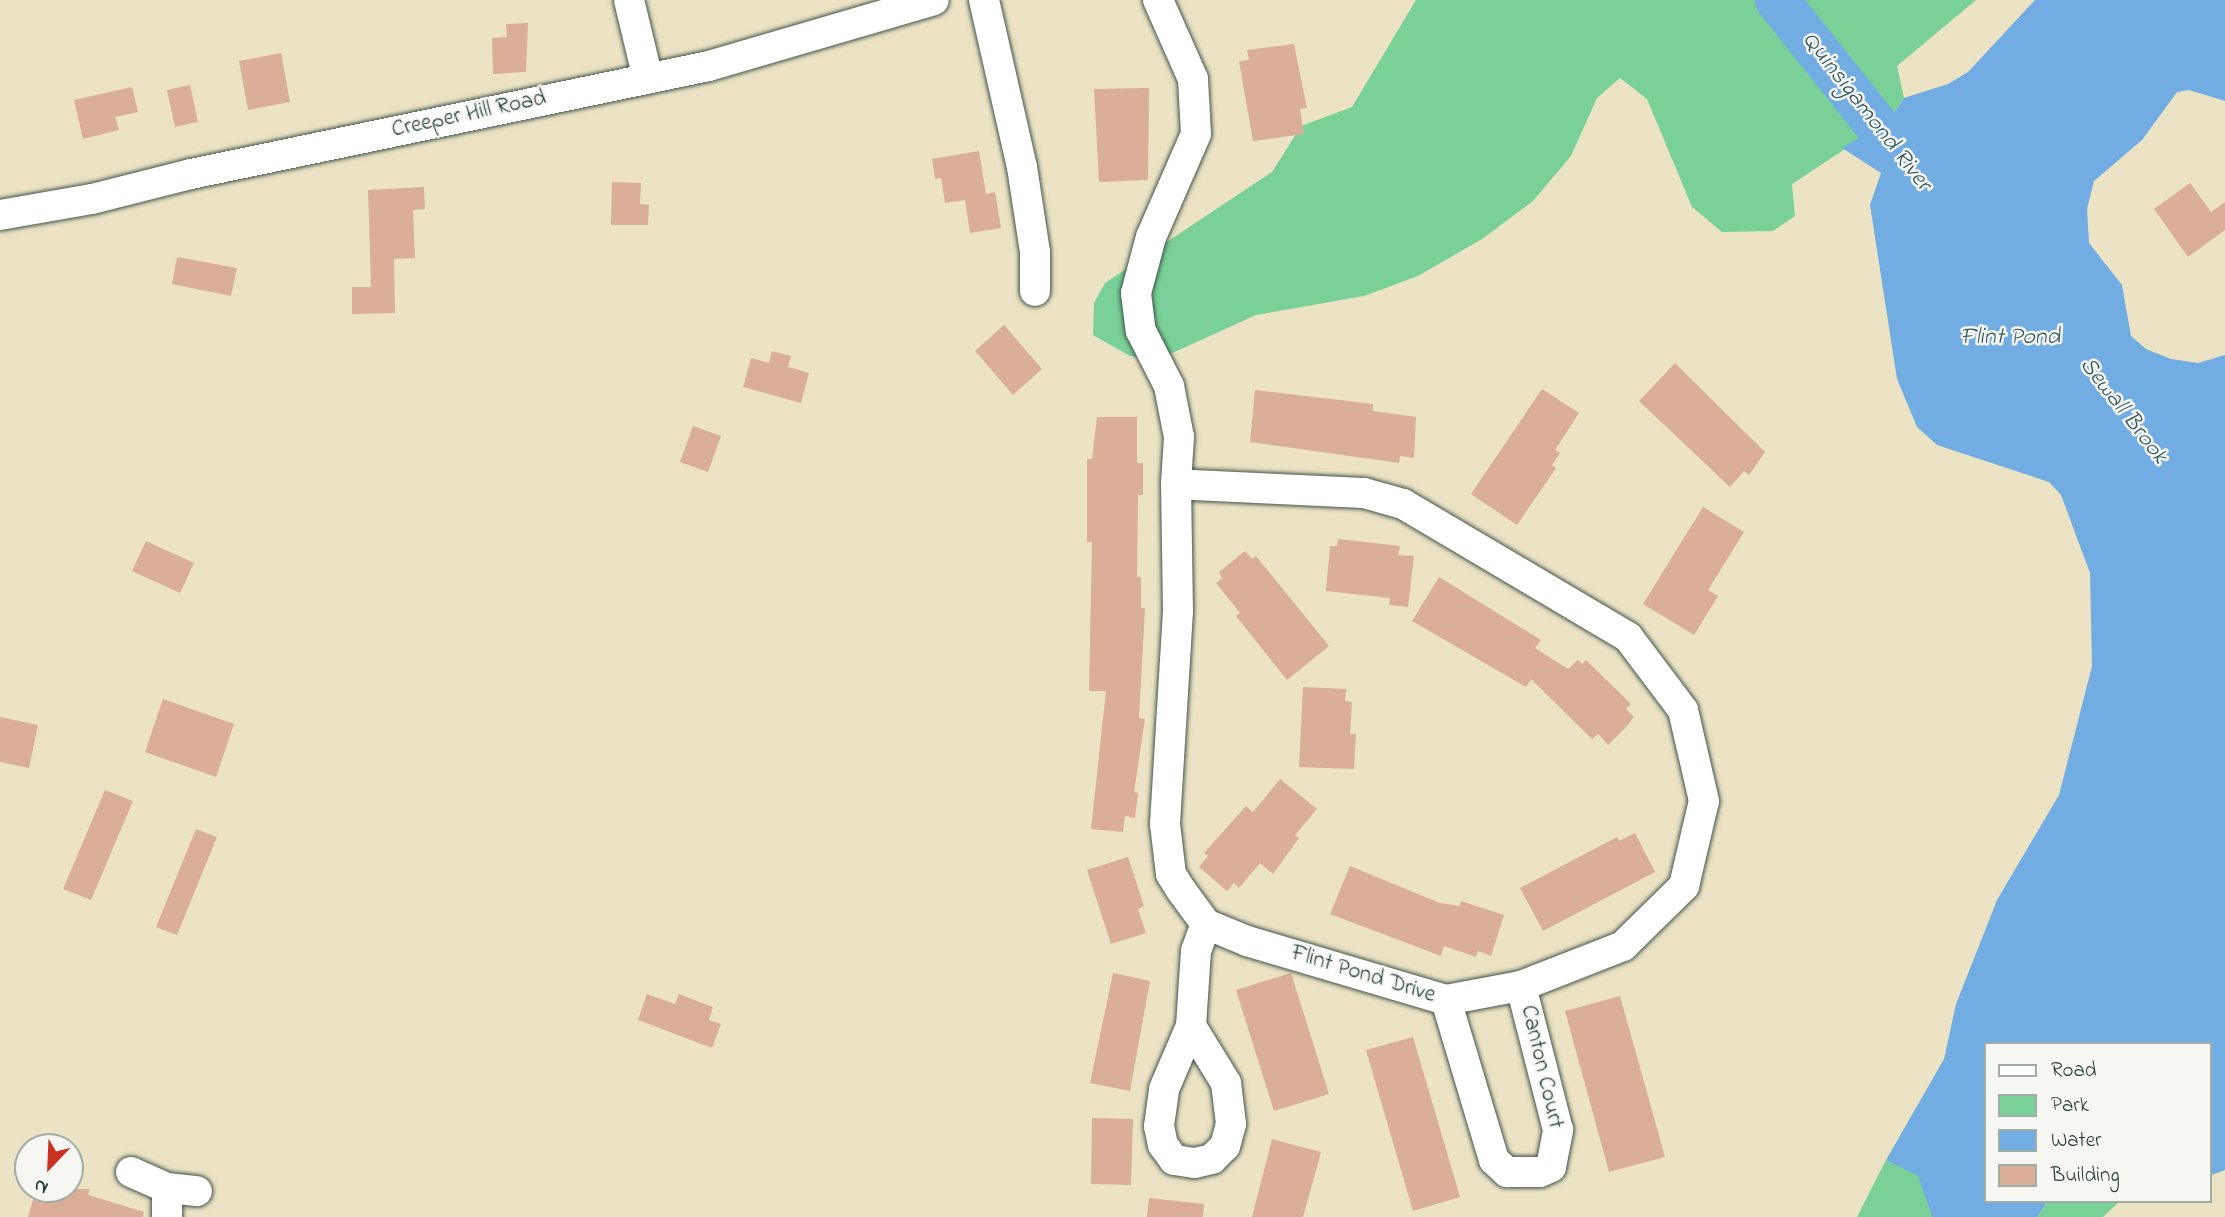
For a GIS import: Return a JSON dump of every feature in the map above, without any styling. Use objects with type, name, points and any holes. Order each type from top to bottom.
[{"type":"street","points":[[629,0],[648,79]]},
{"type":"street","name":"Creeper Hill Road","points":[[0,215],[92,199],[191,174],[648,79],[771,50],[934,0]]},
{"type":"street","points":[[984,0],[1022,167],[1035,252],[1035,290]]},
{"type":"street","points":[[1158,0],[1193,79],[1196,134],[1151,237],[1136,293],[1141,331],[1169,386],[1179,438],[1176,484],[1178,611],[1165,824],[1171,874],[1206,924],[1195,951],[1191,1026]]},
{"type":"street","name":"Flint Pond Drive","points":[[1176,484],[1364,493],[1403,504],[1628,637],[1683,710],[1704,801],[1684,886],[1623,946],[1521,986],[1446,1000],[1247,941],[1206,924]]},
{"type":"street","name":"Canton Court","points":[[1446,1000],[1494,1160],[1507,1172],[1540,1172],[1551,1167],[1558,1130],[1521,986]]},
{"type":"street","points":[[131,1172],[167,1203],[197,1191]]},
{"type":"green space","points":[[1416,0],[1976,0],[1897,66],[1904,98],[1889,120],[1792,184],[1795,216],[1773,231],[1722,232],[1692,207],[1647,99],[1620,78],[1597,98],[1571,156],[1533,201],[1482,239],[1418,276],[1364,296],[1256,315],[1157,360],[1130,356],[1093,335],[1094,303],[1105,283],[1272,172],[1301,126],[1352,107]]},
{"type":"green space","points":[[1886,1160],[1919,1176],[1932,1217],[1857,1217]]},
{"type":"green space","points":[[2047,1203],[2118,1203],[2103,1217],[2037,1217]]},
{"type":"water","name":"Flint Pond","points":[[2035,0],[2225,0],[2225,101],[2189,90],[2177,92],[2142,140],[2094,181],[2087,209],[2089,243],[2122,285],[2131,336],[2146,349],[2171,359],[2198,363],[2225,355],[2225,1170],[2211,1175],[2211,1042],[1983,1042],[1983,1203],[2047,1203],[2037,1217],[1932,1217],[1918,1176],[1886,1160],[1944,1059],[1956,1004],[1997,900],[2059,795],[2092,666],[2090,573],[2061,495],[2049,482],[1937,445],[1917,427],[1897,379],[1870,205],[1881,173],[1842,148],[1889,120],[1904,98],[1948,84],[1968,72]]},
{"type":"building","points":[[528,23],[526,72],[493,74],[492,38],[507,37],[506,24]]},
{"type":"building","points":[[1294,44],[1307,108],[1300,109],[1304,134],[1253,141],[1239,61],[1249,60],[1247,50]]},
{"type":"building","points":[[281,53],[290,102],[248,110],[239,61]]},
{"type":"building","points":[[190,85],[198,122],[175,127],[167,90]]},
{"type":"building","points":[[132,87],[138,112],[115,117],[119,130],[83,139],[74,100]]},
{"type":"building","points":[[1149,88],[1148,180],[1099,182],[1094,89]]},
{"type":"building","points":[[979,151],[986,194],[995,192],[1001,228],[970,233],[965,200],[945,203],[941,178],[935,179],[932,159]]},
{"type":"building","points":[[612,182],[641,183],[640,204],[649,205],[648,225],[611,225]]},
{"type":"building","points":[[2190,183],[2211,212],[2225,202],[2225,230],[2188,257],[2154,209]]},
{"type":"building","points":[[424,187],[425,209],[413,210],[415,258],[394,259],[395,313],[352,314],[352,287],[371,287],[368,190]]},
{"type":"building","points":[[177,257],[237,268],[231,296],[172,284]]},
{"type":"building","points":[[1004,325],[1042,369],[1013,395],[975,351]]},
{"type":"building","points":[[772,351],[791,356],[788,367],[809,373],[801,403],[743,387],[751,358],[769,363]]},
{"type":"building","points":[[1675,363],[1765,452],[1749,475],[1744,471],[1730,487],[1639,401]]},
{"type":"building","points":[[1542,389],[1579,413],[1555,450],[1560,453],[1552,465],[1556,468],[1517,525],[1471,494]]},
{"type":"building","points":[[1255,390],[1373,404],[1373,411],[1416,417],[1414,458],[1400,456],[1399,463],[1250,442]]},
{"type":"building","points":[[1097,417],[1137,417],[1137,463],[1143,463],[1143,495],[1138,495],[1137,577],[1141,577],[1141,608],[1145,608],[1139,718],[1145,719],[1134,792],[1138,793],[1135,818],[1125,816],[1123,832],[1091,829],[1106,691],[1089,691],[1092,542],[1087,542],[1087,459],[1092,459]]},
{"type":"building","points":[[693,426],[721,436],[708,472],[680,462]]},
{"type":"building","points":[[1703,507],[1744,532],[1708,590],[1718,596],[1694,635],[1643,604]]},
{"type":"building","points":[[1338,539],[1400,546],[1398,555],[1414,556],[1408,607],[1389,605],[1390,598],[1326,591],[1330,546],[1337,546]]},
{"type":"building","points":[[146,541],[194,563],[180,593],[132,571]]},
{"type":"building","points":[[1245,551],[1252,559],[1256,556],[1329,646],[1287,680],[1236,616],[1240,613],[1216,583],[1222,578],[1219,572]]},
{"type":"building","points":[[1439,577],[1541,640],[1535,648],[1568,669],[1578,660],[1582,664],[1586,660],[1631,704],[1626,709],[1634,717],[1629,724],[1608,745],[1598,734],[1592,739],[1531,679],[1526,687],[1412,621]]},
{"type":"building","points":[[1303,687],[1346,689],[1345,701],[1352,702],[1350,734],[1356,734],[1354,769],[1299,767]]},
{"type":"building","points":[[163,699],[234,724],[216,777],[145,752]]},
{"type":"building","points":[[0,717],[38,725],[29,768],[0,762]]},
{"type":"building","points":[[1280,779],[1317,809],[1295,835],[1299,838],[1273,874],[1260,863],[1239,888],[1234,883],[1227,891],[1199,867],[1208,856],[1204,853],[1246,806],[1253,812]]},
{"type":"building","points":[[105,790],[133,801],[91,900],[63,889]]},
{"type":"building","points":[[196,829],[217,837],[177,935],[156,927]]},
{"type":"building","points":[[1635,833],[1655,872],[1543,931],[1520,888],[1617,837],[1619,841]]},
{"type":"building","points":[[1128,857],[1144,906],[1138,909],[1146,933],[1111,944],[1087,870]]},
{"type":"building","points":[[1350,866],[1440,903],[1460,906],[1461,901],[1504,915],[1491,956],[1478,951],[1476,957],[1444,946],[1441,956],[1330,914]]},
{"type":"building","points":[[1113,973],[1150,981],[1130,1091],[1090,1083]]},
{"type":"building","points":[[1291,973],[1329,1094],[1274,1111],[1236,990]]},
{"type":"building","points":[[647,994],[675,1004],[679,994],[713,1007],[709,1020],[721,1024],[712,1048],[638,1020]]},
{"type":"building","points":[[1620,996],[1665,1157],[1609,1172],[1565,1011]]},
{"type":"building","points":[[1413,1037],[1460,1197],[1413,1211],[1366,1050]]},
{"type":"building","points":[[1092,1118],[1133,1119],[1131,1185],[1091,1184]]},
{"type":"building","points":[[1272,1139],[1321,1152],[1303,1217],[1252,1217]]},
{"type":"building","points":[[84,1189],[90,1189],[88,1195],[144,1212],[143,1217],[28,1217],[32,1203],[84,1203]]},
{"type":"building","points":[[1149,1198],[1204,1204],[1203,1217],[1147,1217]]},
{"type":"waterway","name":"Quinsigamond River","points":[[1777,0],[1914,172]]},
{"type":"water label","name":"Sewall Brook","points":[[2123,411]]}]
